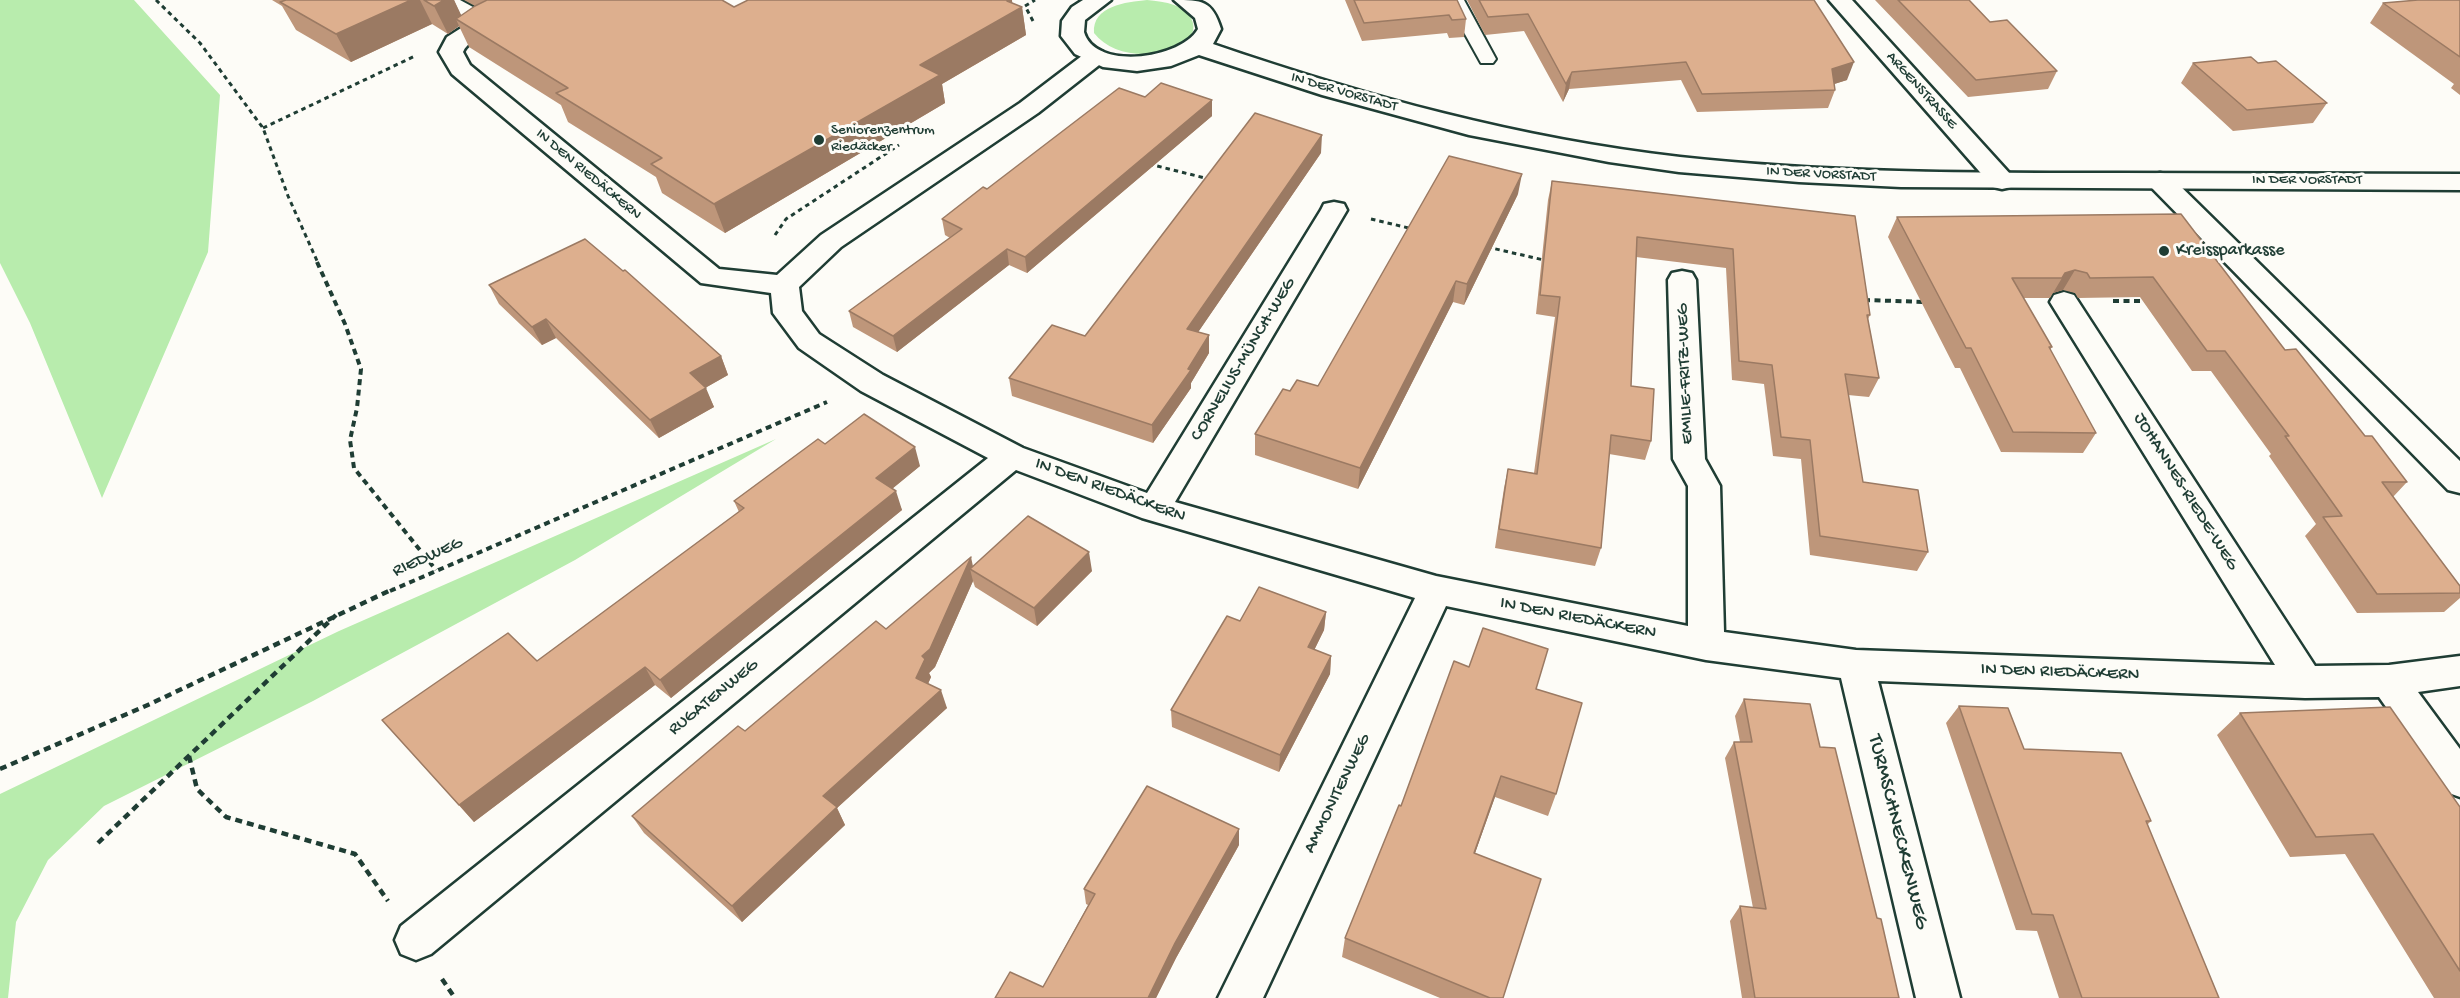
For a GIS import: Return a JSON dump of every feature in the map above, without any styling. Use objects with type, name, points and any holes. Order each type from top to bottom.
[{"type":"street","points":[[443,0],[486,23]]},
{"type":"street","name":"IN DEN RIEDÄCKERN","points":[[534,0],[486,23],[455,42],[451,52],[460,69],[711,277],[784,285],[788,314],[809,341],[873,383],[1012,456],[1154,509],[1436,590],[1706,645],[1856,665],[2306,682],[2388,681],[2460,671]]},
{"type":"street","points":[[1087,2],[1071,27],[1073,38],[1081,48],[1095,57],[1115,63],[1149,64],[1182,57],[1198,47],[1207,37],[1210,26],[1206,15],[1196,5],[1185,0]]},
{"type":"street","name":"ARGENSTRASSE","points":[[1840,0],[2002,181]]},
{"type":"street","name":"IN DER VORSTADT","points":[[1198,47],[1336,92],[1428,117],[1524,138],[1629,157],[1745,171],[1868,178],[2002,181],[2460,182]]},
{"type":"street","points":[[784,285],[831,241],[1029,108],[1095,57]]},
{"type":"street","points":[[2160,181],[2460,481]]},
{"type":"street","name":"CORNELIUS-MÜNCH-WEG","points":[[1154,509],[1334,210]]},
{"type":"street","name":"EMILIE-FRITZ-WEG","points":[[1683,280],[1689,459],[1704,486],[1706,645]]},
{"type":"street","name":"JOHANNES-RIEDE-WEG","points":[[2064,302],[2306,682]]},
{"type":"street","name":"RUGATENWEG","points":[[416,940],[1012,456]]},
{"type":"street","name":"AMMONITENWEG","points":[[1240,998],[1436,590]]},
{"type":"street","name":"TURMSCHNECKENWEG","points":[[1856,665],[1938,998]]},
{"type":"street","points":[[2388,681],[2460,780]]},
{"type":"lane","points":[[1455,0],[1487,59]]},
{"type":"path","points":[[156,0],[200,43],[263,128],[288,196],[345,324],[361,369],[357,408],[350,440],[354,468],[436,570]]},
{"type":"path","points":[[263,128],[416,56]]},
{"type":"path","points":[[1142,160],[1152,165],[1209,179]]},
{"type":"path","points":[[1334,210],[1424,232]]},
{"type":"path","points":[[1481,245],[1548,261]]},
{"type":"path","points":[[1859,300],[1928,302]]},
{"type":"path","points":[[2064,302],[2159,301]]},
{"type":"path","name":"RIEDWEG","points":[[0,769],[150,704],[339,613],[436,570],[873,383]]},
{"type":"path","points":[[98,843],[339,613]]},
{"type":"path","points":[[189,756],[197,789],[226,817],[355,854],[416,940]]},
{"type":"green space","points":[[0,0],[134,0],[220,95],[208,252],[102,498],[30,323],[0,263]]},
{"type":"green space","points":[[1147,0],[1171,4],[1190,16],[1193,32],[1184,43],[1162,52],[1136,54],[1112,48],[1094,33],[1098,17],[1104,11],[1120,4]]},
{"type":"green space","points":[[776,439],[575,560],[313,701],[104,806],[48,860],[16,922],[8,998],[0,998],[0,794],[339,631]]},
{"type":"building","points":[[286,0],[411,0],[336,34],[280,2]]},
{"type":"building","points":[[424,0],[444,0],[434,6]]},
{"type":"building","points":[[487,0],[722,0],[734,7],[748,0],[1009,0],[1007,1],[1022,7],[920,65],[940,75],[714,204],[651,164],[662,158],[556,93],[568,88],[456,19]]},
{"type":"building","points":[[1354,0],[1457,0],[1466,19],[1452,20],[1449,15],[1364,23]]},
{"type":"building","points":[[1479,0],[1814,0],[1854,62],[1832,69],[1835,90],[1702,94],[1686,62],[1572,72],[1566,84],[1528,14],[1488,17]]},
{"type":"building","points":[[1898,0],[1969,0],[1990,22],[2007,20],[2057,71],[1976,80]]},
{"type":"building","points":[[2460,0],[2460,57],[2383,3]]},
{"type":"building","points":[[2251,57],[2258,63],[2276,61],[2327,103],[2247,110],[2193,63]]},
{"type":"building","points":[[1161,83],[1212,100],[1025,257],[1007,249],[893,336],[849,311],[962,229],[942,219],[983,187],[987,189],[1119,88],[1145,97]]},
{"type":"building","points":[[1255,113],[1322,135],[1187,329],[1209,335],[1188,369],[1191,370],[1152,425],[1009,378],[1052,325],[1085,336]]},
{"type":"building","points":[[1449,156],[1522,174],[1467,284],[1456,281],[1360,468],[1255,434],[1283,389],[1290,391],[1297,380],[1318,386]]},
{"type":"building","points":[[1552,181],[1855,216],[1870,315],[1867,315],[1879,378],[1845,374],[1863,482],[1918,490],[1928,552],[1820,536],[1810,440],[1781,437],[1772,365],[1739,361],[1733,249],[1637,237],[1631,386],[1654,389],[1651,441],[1611,435],[1601,548],[1499,529],[1508,469],[1537,474],[1560,297],[1540,295]]},
{"type":"building","points":[[2181,214],[2285,350],[2296,349],[2365,436],[2372,436],[2407,482],[2382,482],[2460,586],[2460,593],[2377,594],[2323,517],[2342,516],[2285,436],[2289,436],[2225,351],[2207,351],[2153,277],[2090,278],[2087,273],[2075,270],[2065,273],[2062,278],[2012,278],[2052,347],[2049,347],[2096,433],[2013,432],[1971,348],[1966,348],[1897,217]]},
{"type":"building","points":[[585,239],[623,271],[625,270],[721,356],[690,373],[706,388],[650,420],[546,319],[532,327],[489,285]]},
{"type":"building","points":[[864,414],[915,447],[876,478],[896,491],[660,680],[645,667],[459,805],[382,720],[508,633],[537,661],[744,508],[734,501],[818,439],[825,444]]},
{"type":"building","points":[[1028,516],[1089,552],[1034,608],[970,569]]},
{"type":"building","points":[[971,557],[930,649],[922,656],[925,659],[916,678],[941,690],[823,796],[837,807],[732,906],[632,816],[738,726],[745,731],[876,621],[886,629]]},
{"type":"building","points":[[1259,587],[1326,612],[1308,647],[1331,656],[1280,755],[1171,710],[1227,616],[1240,621]]},
{"type":"building","points":[[1483,628],[1548,649],[1536,689],[1582,703],[1556,794],[1501,776],[1474,853],[1541,879],[1503,998],[1490,998],[1345,938],[1399,805],[1401,806],[1454,661],[1469,667]]},
{"type":"building","points":[[1744,699],[1810,704],[1820,747],[1835,748],[1877,918],[1881,919],[1899,998],[1755,998],[1740,906],[1766,909],[1734,742],[1752,742]]},
{"type":"building","points":[[1959,706],[2008,708],[2024,749],[2121,753],[2151,821],[2146,821],[2219,998],[2082,998],[2053,915],[2032,914]]},
{"type":"building","points":[[2390,707],[2460,807],[2460,971],[2373,834],[2316,837],[2240,713]]},
{"type":"building","points":[[1147,786],[1239,829],[1175,943],[1148,998],[995,998],[1010,972],[1043,987],[1095,894],[1084,889]]},
{"type":"place","name":"Seniorenzentrum Riedäcker","points":[[819,140]]},
{"type":"place","name":"Kreissparkasse","points":[[2164,251]]}]
